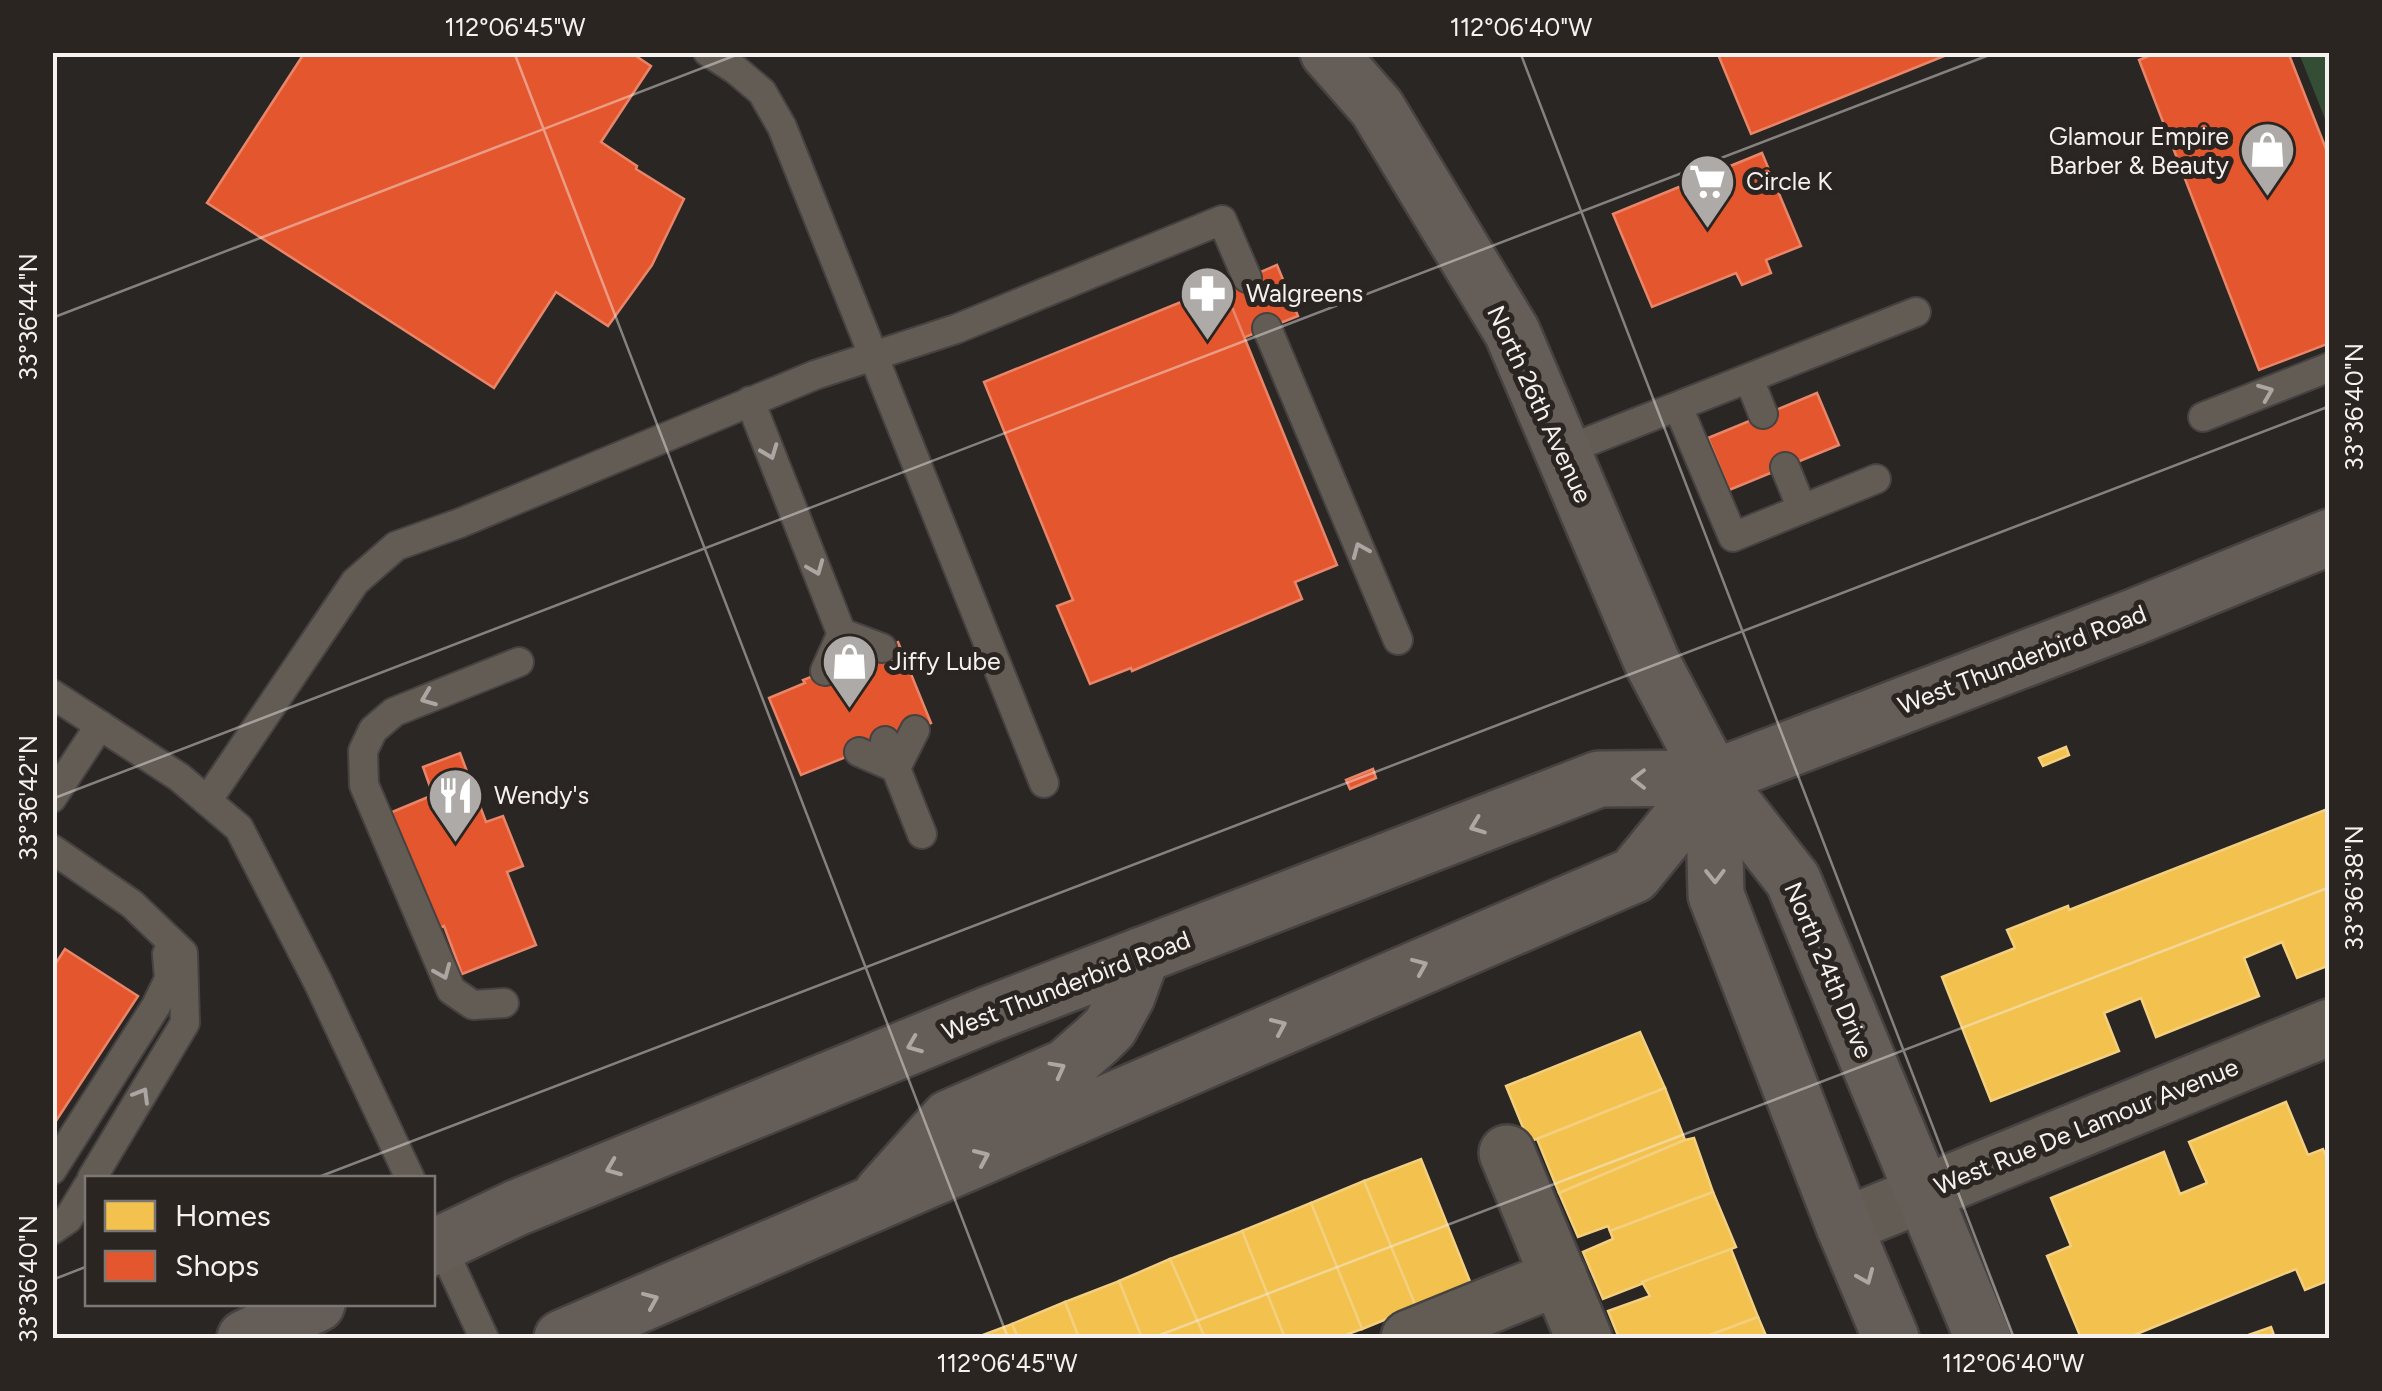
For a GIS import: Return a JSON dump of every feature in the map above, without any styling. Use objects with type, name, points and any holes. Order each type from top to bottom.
[{"type":"main road","name":"North 26th Avenue","points":[[1328,52],[1377,108],[1512,332],[1652,662],[1713,778]]},
{"type":"main road","name":"West Thunderbird Road","points":[[435,1239],[987,1015],[1599,779],[1713,778],[2330,538]]},
{"type":"main road","name":"West Thunderbird Road","points":[[562,1338],[1634,874],[1713,778]]},
{"type":"main road","name":"North 24th Drive","points":[[1713,778],[1794,880],[1984,1338]]},
{"type":"main road","points":[[1713,778],[1716,895],[1844,1226],[1892,1338]]},
{"type":"main road","points":[[870,1206],[949,1118],[1066,1067],[1110,1027],[1142,955]]},
{"type":"main road","points":[[245,1338],[313,1306]]},
{"type":"street","name":"West Rue De Lamour Avenue","points":[[1844,1226],[2330,1026]]},
{"type":"street","points":[[1507,1153],[1584,1338]]},
{"type":"street","points":[[1409,1338],[1558,1278]]},
{"type":"lane","points":[[708,52],[762,92],[782,127],[1044,783]]},
{"type":"lane","points":[[208,801],[355,582],[396,546],[815,375],[965,325],[1222,220],[1246,278]]},
{"type":"lane","points":[[1564,451],[1916,312]]},
{"type":"lane","points":[[1267,328],[1398,640]]},
{"type":"lane","points":[[2202,417],[2330,367]]},
{"type":"lane","points":[[1749,378],[1763,414]]},
{"type":"lane","points":[[750,401],[852,660]]},
{"type":"lane","points":[[1678,407],[1733,537],[1876,479]]},
{"type":"lane","points":[[1785,467],[1802,509]]},
{"type":"lane","points":[[842,633],[882,648]]},
{"type":"lane","points":[[825,671],[842,633]]},
{"type":"lane","points":[[504,1003],[473,1005],[451,990],[364,785],[363,751],[373,730],[394,712],[519,662]]},
{"type":"lane","points":[[52,694],[180,778],[238,828],[318,982],[409,1176]]},
{"type":"lane","points":[[52,798],[100,725]]},
{"type":"lane","points":[[896,768],[914,730]]},
{"type":"lane","points":[[872,747],[896,768],[922,834]]},
{"type":"lane","points":[[52,848],[132,904],[183,953],[185,1023],[93,1176]]},
{"type":"lane","points":[[52,1170],[156,1006],[169,979],[166,936]]},
{"type":"lane","points":[[52,1230],[68,1218],[85,1191]]},
{"type":"lane","points":[[435,1239],[484,1338]]},
{"type":"green space","points":[[2299,53],[2329,53],[2329,129]]},
{"type":"building: Homes","points":[[2066,747],[2069,755],[2043,766],[2039,758]]},
{"type":"building: Homes","points":[[2330,808],[2330,965],[2297,978],[2282,942],[2244,958],[2259,996],[2156,1037],[2141,998],[2104,1013],[2119,1051],[1991,1101],[1942,977],[2015,948],[2007,930],[2068,906],[2069,910]]},
{"type":"building: Homes","points":[[1640,1032],[1665,1088],[1529,1142],[1506,1086]]},
{"type":"building: Homes","points":[[1665,1088],[1685,1140],[1559,1193],[1537,1139]]},
{"type":"building: Homes","points":[[2286,1102],[2308,1155],[2323,1149],[2330,1166],[2330,1280],[2305,1290],[2296,1269],[2127,1338],[2081,1338],[2047,1256],[2071,1246],[2051,1198],[2164,1152],[2180,1194],[2207,1183],[2189,1142]]},
{"type":"building: Homes","points":[[1694,1138],[1713,1192],[1610,1231],[1608,1226],[1578,1237],[1559,1193]]},
{"type":"building: Homes","points":[[1421,1159],[1471,1284],[1416,1307],[1364,1181]]},
{"type":"building: Homes","points":[[1364,1181],[1416,1307],[1362,1329],[1311,1203]]},
{"type":"building: Homes","points":[[1713,1192],[1736,1247],[1603,1299],[1583,1252],[1613,1239],[1610,1231]]},
{"type":"building: Homes","points":[[1311,1203],[1362,1329],[1337,1338],[1285,1338],[1242,1231]]},
{"type":"building: Homes","points":[[1242,1231],[1285,1338],[1205,1338],[1170,1259]]},
{"type":"building: Homes","points":[[1731,1249],[1758,1317],[1702,1338],[1619,1338],[1608,1311],[1650,1296],[1642,1282]]},
{"type":"building: Homes","points":[[1170,1259],[1205,1338],[1142,1338],[1119,1281]]},
{"type":"building: Homes","points":[[1119,1281],[1142,1338],[1079,1338],[1065,1302]]},
{"type":"building: Homes","points":[[1065,1302],[1079,1338],[1018,1338],[1012,1324]]},
{"type":"building: Homes","points":[[1758,1317],[1767,1338],[1702,1338]]},
{"type":"building: Homes","points":[[1012,1324],[1018,1338],[975,1338]]},
{"type":"building: Homes","points":[[2271,1327],[2275,1338],[2240,1338]]},
{"type":"building: Shops","points":[[305,52],[630,52],[651,66],[601,142],[684,199],[652,265],[608,326],[556,292],[494,388],[207,203]]},
{"type":"building: Shops","points":[[1717,52],[1954,52],[1751,134]]},
{"type":"building: Shops","points":[[2158,52],[2288,52],[2330,159],[2330,343],[2259,370],[2139,60]]},
{"type":"building: Shops","name":"Circle K","points":[[1762,153],[1801,246],[1766,260],[1771,273],[1742,285],[1736,273],[1652,307],[1613,214]]},
{"type":"building: Shops","points":[[1277,265],[1298,316],[1243,338],[1223,288]]},
{"type":"building: Shops","name":"Walgreens","points":[[1223,285],[1337,565],[1295,582],[1302,599],[1132,671],[1131,668],[1090,684],[1057,606],[1073,600],[984,382]]},
{"type":"building: Shops","points":[[1817,393],[1839,445],[1729,490],[1708,438]]},
{"type":"building: Shops","name":"Jiffy Lube","points":[[898,642],[931,723],[801,775],[769,698]]},
{"type":"building: Shops","name":"Wendy's","points":[[460,753],[486,822],[503,816],[523,866],[507,872],[536,945],[462,974],[444,926],[430,932],[385,815],[433,795],[423,767]]},
{"type":"building: Shops","points":[[1373,769],[1376,778],[1350,789],[1346,780]]},
{"type":"building: Shops","points":[[65,949],[138,996],[52,1127],[52,969]]},
{"type":"place","name":"Glamour Empire Barber & Beauty","points":[[2268,199]]},
{"type":"place","name":"Circle K","points":[[1707,230]]},
{"type":"place","name":"Walgreens","points":[[1207,342]]},
{"type":"place","name":"Jiffy Lube","points":[[850,710]]},
{"type":"place","name":"Wendy's","points":[[455,844]]}]
